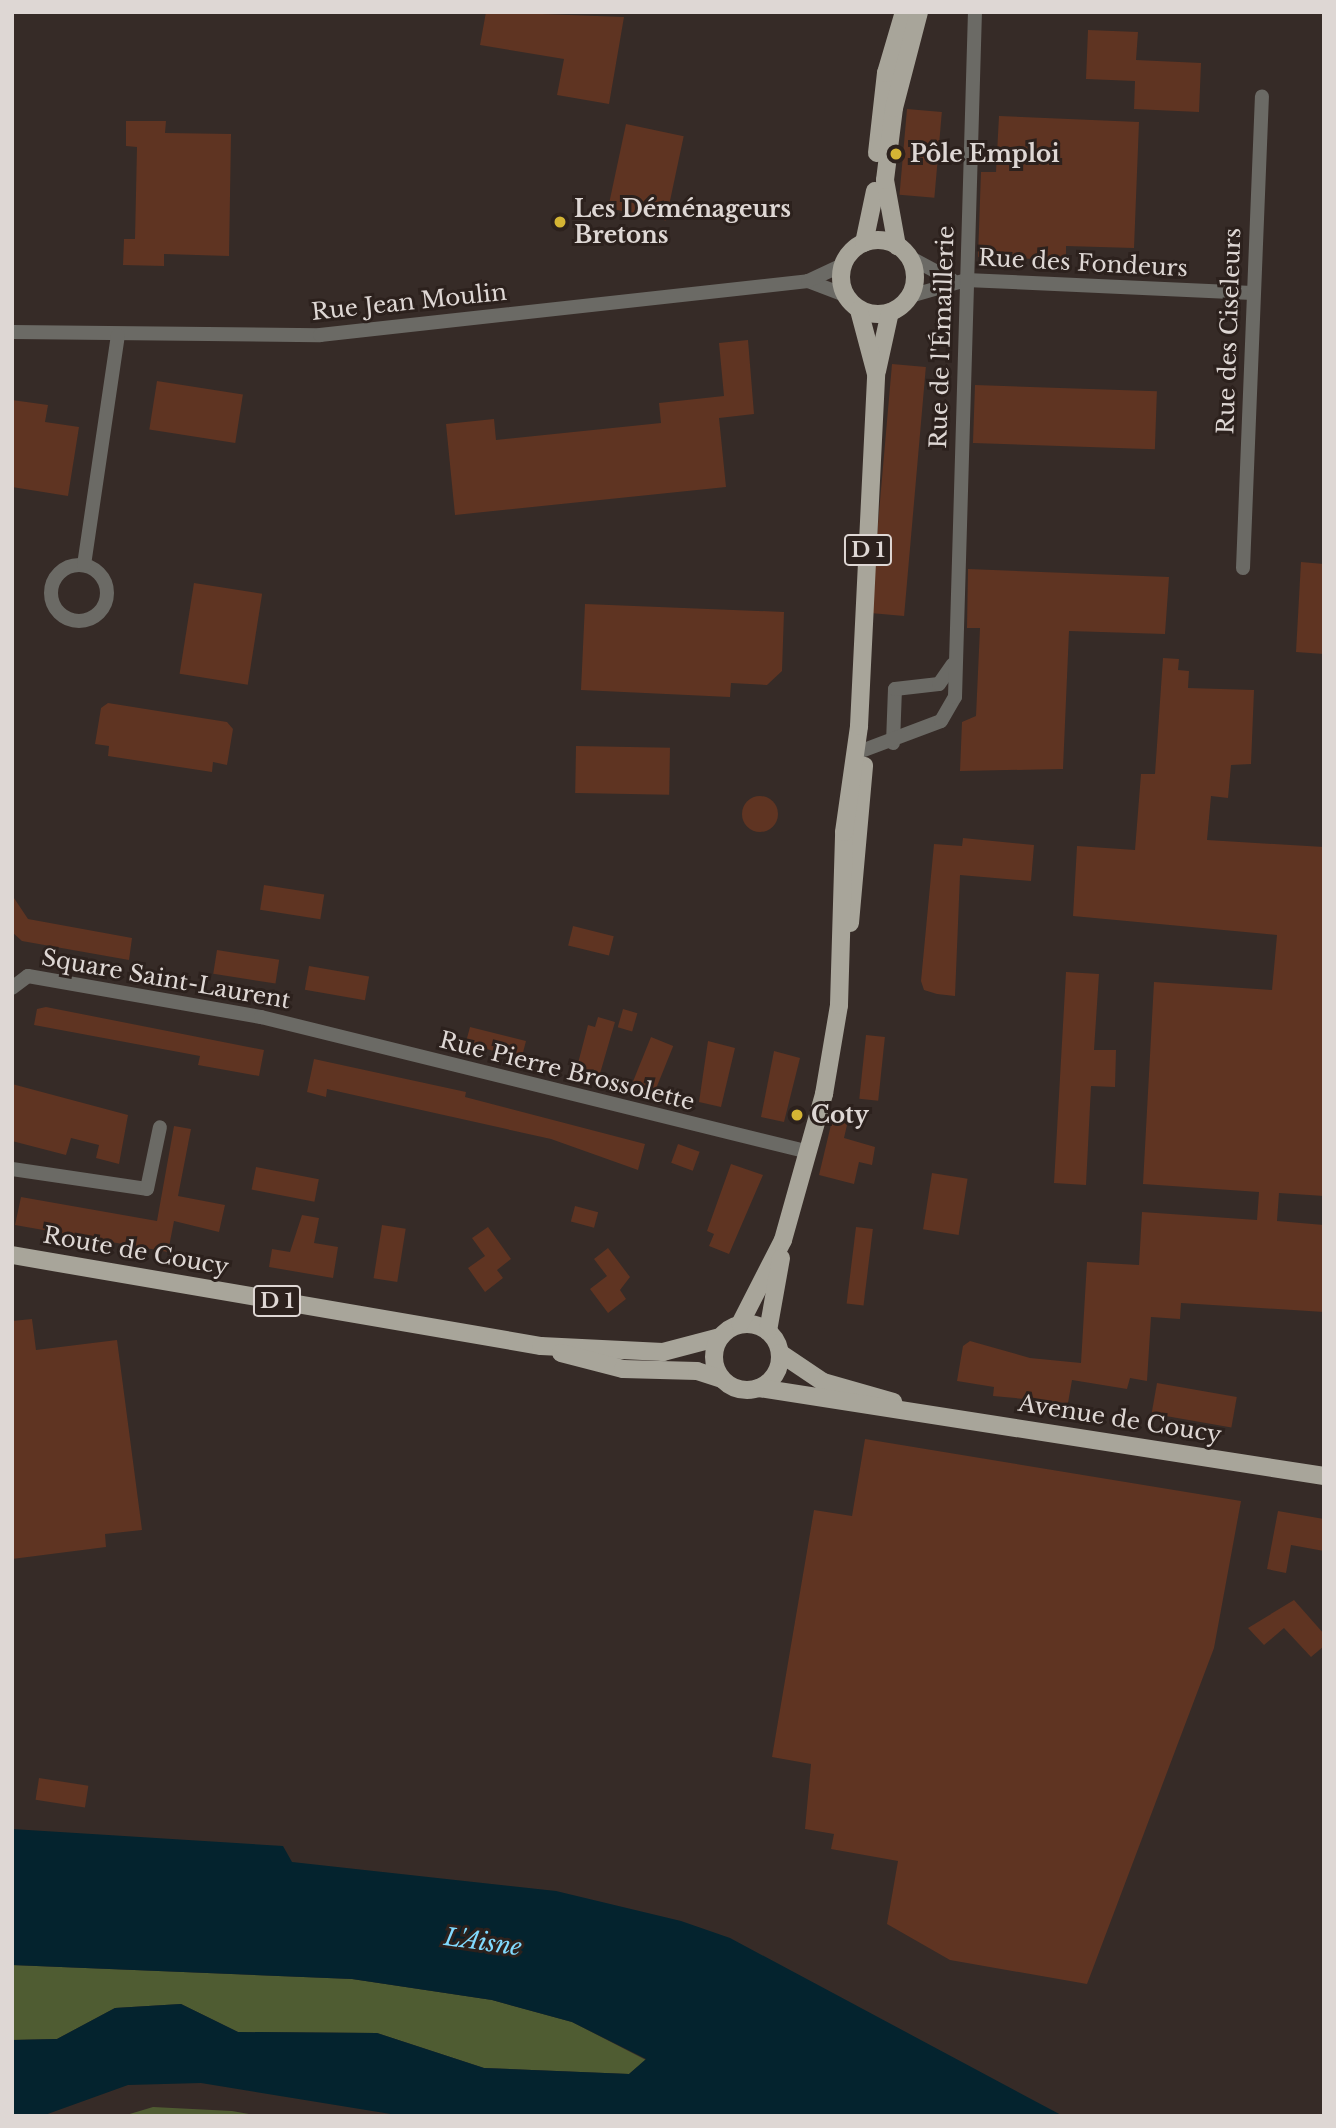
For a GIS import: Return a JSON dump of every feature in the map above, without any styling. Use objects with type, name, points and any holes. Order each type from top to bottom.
[{"type":"main road","points":[[904,12],[886,73],[875,212],[864,243],[844,264],[845,295],[859,310],[890,313],[910,296],[915,277],[903,251],[886,180],[894,108],[919,12]]},
{"type":"main road","points":[[864,243],[903,251]]},
{"type":"main road","name":"D 1","points":[[859,310],[876,374]]},
{"type":"main road","name":"D 1","points":[[845,951],[844,831],[859,726],[876,374],[890,313]]},
{"type":"main road","name":"D 1","points":[[768,1331],[783,1240],[831,1058],[845,951],[864,750],[859,726]]},
{"type":"main road","name":"D 1","points":[[740,1324],[783,1240]]},
{"type":"main road","name":"Route de Coucy","points":[[12,1255],[541,1346],[623,1369],[697,1371],[722,1379]]},
{"type":"main road","points":[[740,1324],[768,1331],[780,1353],[776,1374],[759,1388],[739,1390],[722,1379],[713,1359],[720,1337],[740,1324]]},
{"type":"main road","name":"Route de Coucy","points":[[541,1346],[663,1352],[720,1337]]},
{"type":"main road","name":"Avenue de Coucy","points":[[780,1353],[823,1382],[909,1408]]},
{"type":"main road","name":"Avenue de Coucy","points":[[759,1388],[909,1408],[1324,1476]]},
{"type":"street","name":"Rue de l'Émaillerie","points":[[864,750],[893,743],[951,710],[954,662],[959,280],[975,12]]},
{"type":"street","name":"Rue des Ciseleurs","points":[[1243,568],[1262,96]]},
{"type":"street","points":[[903,251],[959,280]]},
{"type":"street","name":"Rue Jean Moulin","points":[[12,332],[320,335],[808,281],[844,264]]},
{"type":"street","points":[[910,296],[959,280]]},
{"type":"street","name":"Rue des Fondeurs","points":[[959,280],[1253,293]]},
{"type":"street","name":"Rue Jean Moulin","points":[[808,281],[845,295]]},
{"type":"street","points":[[84,565],[118,335]]},
{"type":"street","points":[[84,565],[100,575],[106,602],[95,617],[76,622],[59,614],[51,589],[66,568],[84,565]]},
{"type":"street","points":[[893,743],[895,689],[939,684],[954,662]]},
{"type":"street","name":"Square Saint-Laurent","points":[[12,988],[27,976],[315,1031]]},
{"type":"street","name":"Rue Pierre Brossolette","points":[[315,1031],[808,1152]]},
{"type":"street","points":[[12,1169],[147,1189],[160,1127]]},
{"type":"green space","points":[[12,1965],[352,1979],[492,2000],[572,2022],[646,2060],[629,2074],[484,2068],[377,2033],[238,2032],[181,2004],[115,2008],[57,2039],[12,2040]]},
{"type":"green space","points":[[153,2107],[232,2111],[260,2116],[123,2116]]},
{"type":"water","name":"L'Aisne","points":[[12,1829],[283,1846],[292,1862],[556,1891],[681,1921],[730,1938],[1063,2116],[403,2116],[201,2083],[128,2085],[42,2116],[12,2116],[12,2040],[57,2039],[115,2008],[181,2004],[238,2032],[377,2033],[484,2068],[629,2074],[646,2059],[572,2022],[492,2000],[352,1979],[12,1965]]},
{"type":"building","points":[[486,12],[624,17],[609,104],[557,95],[564,59],[480,45]]},
{"type":"building","points":[[1088,30],[1138,32],[1136,60],[1201,63],[1199,112],[1134,109],[1135,81],[1086,79]]},
{"type":"building","points":[[907,109],[942,112],[934,198],[900,195]]},
{"type":"building","points":[[999,116],[1139,122],[1134,248],[1066,246],[1066,260],[978,257],[981,172],[996,172]]},
{"type":"building","points":[[126,121],[166,121],[165,133],[231,134],[229,256],[164,254],[164,266],[123,265],[124,239],[135,239],[137,147],[126,146]]},
{"type":"building","points":[[626,124],[684,136],[666,220],[608,208]]},
{"type":"building","points":[[748,340],[754,414],[719,418],[726,487],[455,515],[446,424],[494,419],[496,440],[661,423],[659,403],[724,396],[719,343]]},
{"type":"building","points":[[892,364],[926,367],[904,616],[870,613]]},
{"type":"building","points":[[157,381],[243,395],[235,443],[149,429]]},
{"type":"building","points":[[975,385],[1157,391],[1155,449],[973,443]]},
{"type":"building","points":[[12,400],[48,405],[45,422],[79,427],[68,496],[12,487]]},
{"type":"building","points":[[1301,562],[1324,564],[1324,654],[1296,652]]},
{"type":"building","points":[[968,569],[1169,577],[1165,634],[1069,631],[1063,769],[960,771],[962,722],[976,716],[980,628],[967,628]]},
{"type":"building","points":[[194,583],[262,594],[248,685],[180,674]]},
{"type":"building","points":[[585,604],[784,612],[782,671],[767,685],[731,683],[730,697],[581,690]]},
{"type":"building","points":[[1163,658],[1179,659],[1178,670],[1189,671],[1188,688],[1254,690],[1251,764],[1231,765],[1228,798],[1211,796],[1207,840],[1324,847],[1324,1196],[1279,1193],[1277,1221],[1324,1225],[1324,1312],[1181,1303],[1180,1319],[1151,1317],[1147,1381],[1130,1378],[1127,1389],[1072,1380],[1068,1403],[993,1396],[994,1387],[957,1381],[963,1346],[970,1341],[1030,1358],[1081,1363],[1087,1262],[1139,1265],[1142,1212],[1257,1220],[1259,1192],[1143,1184],[1154,982],[1272,990],[1277,935],[1073,916],[1077,846],[1135,850],[1141,774],[1155,774]]},
{"type":"building","points":[[108,703],[227,722],[233,729],[227,765],[213,762],[212,772],[108,756],[109,746],[95,744],[101,708]]},
{"type":"building","points":[[576,746],[670,748],[669,795],[575,793]]},
{"type":"building","points":[[760,796],[773,801],[778,814],[773,827],[760,832],[747,827],[742,814],[747,801]]},
{"type":"building","points":[[963,838],[1034,845],[1031,881],[960,875],[955,996],[924,990],[921,981],[934,844],[962,846]]},
{"type":"building","points":[[264,885],[324,895],[320,919],[260,910]]},
{"type":"building","points":[[12,895],[28,919],[132,938],[129,960],[22,941],[12,932]]},
{"type":"building","points":[[573,926],[614,936],[609,956],[568,945]]},
{"type":"building","points":[[217,950],[279,960],[275,984],[213,974]]},
{"type":"building","points":[[309,966],[369,977],[365,1000],[305,990]]},
{"type":"building","points":[[1066,972],[1099,974],[1094,1050],[1116,1050],[1115,1087],[1091,1086],[1086,1185],[1054,1183]]},
{"type":"building","points":[[46,1007],[264,1050],[259,1076],[198,1065],[200,1056],[34,1025],[37,1009]]},
{"type":"building","points":[[623,1009],[637,1013],[632,1031],[618,1027]]},
{"type":"building","points":[[598,1017],[615,1022],[599,1077],[576,1071],[588,1025],[595,1027]]},
{"type":"building","points":[[470,1027],[526,1041],[521,1060],[466,1042]]},
{"type":"building","points":[[866,1035],[885,1037],[878,1101],[859,1099]]},
{"type":"building","points":[[651,1037],[673,1046],[654,1093],[632,1084]]},
{"type":"building","points":[[708,1041],[735,1048],[721,1107],[699,1102]]},
{"type":"building","points":[[774,1051],[800,1058],[784,1122],[761,1117]]},
{"type":"building","points":[[314,1059],[466,1092],[465,1097],[645,1144],[638,1170],[551,1139],[327,1089],[326,1097],[307,1092]]},
{"type":"building","points":[[12,1084],[128,1115],[119,1164],[96,1158],[99,1145],[71,1138],[66,1155],[12,1141]]},
{"type":"building","points":[[835,1108],[850,1112],[844,1138],[875,1147],[872,1165],[859,1162],[854,1184],[819,1175]]},
{"type":"building","points":[[174,1126],[191,1129],[178,1196],[225,1205],[219,1232],[174,1221],[168,1252],[15,1225],[21,1197],[157,1221]]},
{"type":"building","points":[[678,1144],[700,1152],[693,1171],[671,1163]]},
{"type":"building","points":[[731,1164],[763,1175],[729,1254],[709,1246],[714,1234],[707,1231]]},
{"type":"building","points":[[256,1167],[319,1179],[314,1202],[252,1190]]},
{"type":"building","points":[[932,1173],[968,1179],[959,1235],[923,1229]]},
{"type":"building","points":[[575,1206],[598,1212],[594,1228],[571,1221]]},
{"type":"building","points":[[302,1215],[319,1218],[314,1243],[338,1247],[333,1278],[269,1267],[272,1249],[290,1252]]},
{"type":"building","points":[[382,1225],[406,1229],[397,1282],[374,1278]]},
{"type":"building","points":[[488,1227],[511,1259],[497,1270],[503,1278],[485,1292],[468,1268],[485,1256],[472,1238]]},
{"type":"building","points":[[856,1227],[873,1229],[863,1305],[847,1303]]},
{"type":"building","points":[[608,1248],[630,1277],[620,1290],[626,1299],[608,1313],[590,1289],[607,1276],[594,1259]]},
{"type":"building","points":[[32,1319],[36,1350],[117,1340],[142,1530],[105,1534],[106,1547],[12,1559],[12,1321]]},
{"type":"building","points":[[1157,1383],[1237,1397],[1231,1428],[1152,1414]]},
{"type":"building","points":[[865,1439],[1241,1501],[1214,1648],[1087,1984],[950,1960],[887,1924],[898,1861],[831,1849],[834,1834],[805,1829],[811,1764],[772,1757],[814,1510],[852,1516]]},
{"type":"building","points":[[1278,1511],[1324,1519],[1324,1551],[1291,1545],[1286,1573],[1267,1569]]},
{"type":"building","points":[[1294,1600],[1324,1634],[1324,1646],[1311,1657],[1284,1628],[1264,1645],[1248,1628]]},
{"type":"building","points":[[39,1778],[88,1786],[85,1808],[36,1800]]},
{"type":"place","name":"Pôle Emploi","points":[[896,154]]},
{"type":"place","name":"Les Déménageurs Bretons","points":[[560,222]]},
{"type":"place","name":"Coty","points":[[797,1115]]}]
